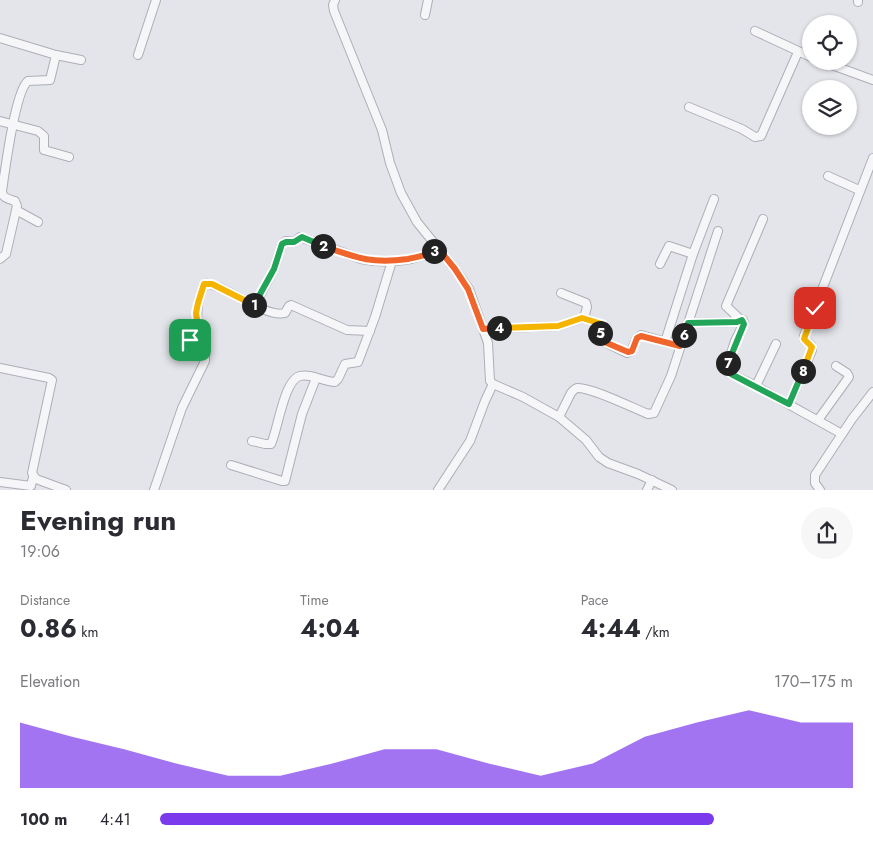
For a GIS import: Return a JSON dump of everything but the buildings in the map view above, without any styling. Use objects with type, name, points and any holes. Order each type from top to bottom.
[{"type":"street","points":[[138,55],[156,0]]},
{"type":"street","points":[[335,0],[333,5],[334,11],[382,130],[390,164],[401,193],[418,222],[455,269],[468,289],[488,343],[490,381],[559,417],[586,440],[599,457],[608,463],[672,490]]},
{"type":"street","points":[[425,16],[428,0]]},
{"type":"street","points":[[755,30],[802,54]]},
{"type":"street","points":[[0,38],[56,55],[81,60]]},
{"type":"street","points":[[689,107],[755,136],[760,136],[798,52]]},
{"type":"street","points":[[0,259],[6,254],[16,210],[16,203],[5,197],[2,191],[13,124],[24,85],[28,80],[50,80],[56,55]]},
{"type":"street","points":[[846,70],[873,80]]},
{"type":"street","points":[[0,121],[42,134],[44,150],[69,157]]},
{"type":"street","points":[[789,404],[812,350],[811,345],[804,339],[804,336],[873,158]]},
{"type":"street","points":[[828,176],[859,190]]},
{"type":"street","points":[[665,342],[693,254],[714,199]]},
{"type":"street","points":[[16,210],[38,222]]},
{"type":"street","points":[[763,219],[726,306],[744,324],[726,369],[731,374],[842,434]]},
{"type":"street","points":[[559,417],[574,389],[578,388],[597,393],[652,415],[656,410],[670,376],[718,232]]},
{"type":"street","points":[[255,305],[274,269],[284,242],[294,242],[302,237],[361,259],[372,261],[392,261],[424,256],[438,248]]},
{"type":"street","points":[[660,264],[669,246],[693,254]]},
{"type":"street","points":[[252,441],[271,444],[287,390],[292,382],[300,376],[332,382],[337,381],[345,364],[358,362],[392,261]]},
{"type":"street","points":[[154,490],[182,408],[205,361],[205,357],[189,342],[197,320],[196,313],[204,284],[212,284],[255,305],[283,314],[291,305],[348,330],[370,331]]},
{"type":"street","points":[[562,293],[586,303],[587,307],[584,318]]},
{"type":"street","points":[[483,329],[558,326],[584,318],[602,324],[600,340],[628,352],[632,351],[637,338],[641,336],[680,346]]},
{"type":"street","points":[[688,323],[737,322],[742,320]]},
{"type":"street","points":[[756,386],[776,344]]},
{"type":"street","points":[[818,420],[849,377],[847,373],[836,366]]},
{"type":"street","points":[[0,368],[52,380],[34,458],[31,486],[0,482]]},
{"type":"street","points":[[231,465],[285,481],[302,414],[316,378]]},
{"type":"street","points":[[438,490],[470,440],[493,384]]},
{"type":"street","points":[[820,490],[815,484],[815,475],[873,392]]},
{"type":"street","points":[[33,477],[66,490]]},
{"type":"street","points":[[647,490],[652,480]]},
{"type":"route","points":[[190,340],[197,320],[196,313],[204,284],[212,284],[255,305],[274,269],[282,244],[284,242],[294,242],[300,237],[361,259],[382,262],[430,254],[438,248],[468,289],[483,329],[558,326],[582,318],[602,324],[600,340],[624,352],[630,352],[638,336],[680,346],[688,323],[737,322],[742,320],[744,324],[727,366],[727,372],[789,404],[812,350],[811,345],[806,342],[804,336],[815,308]]}]
